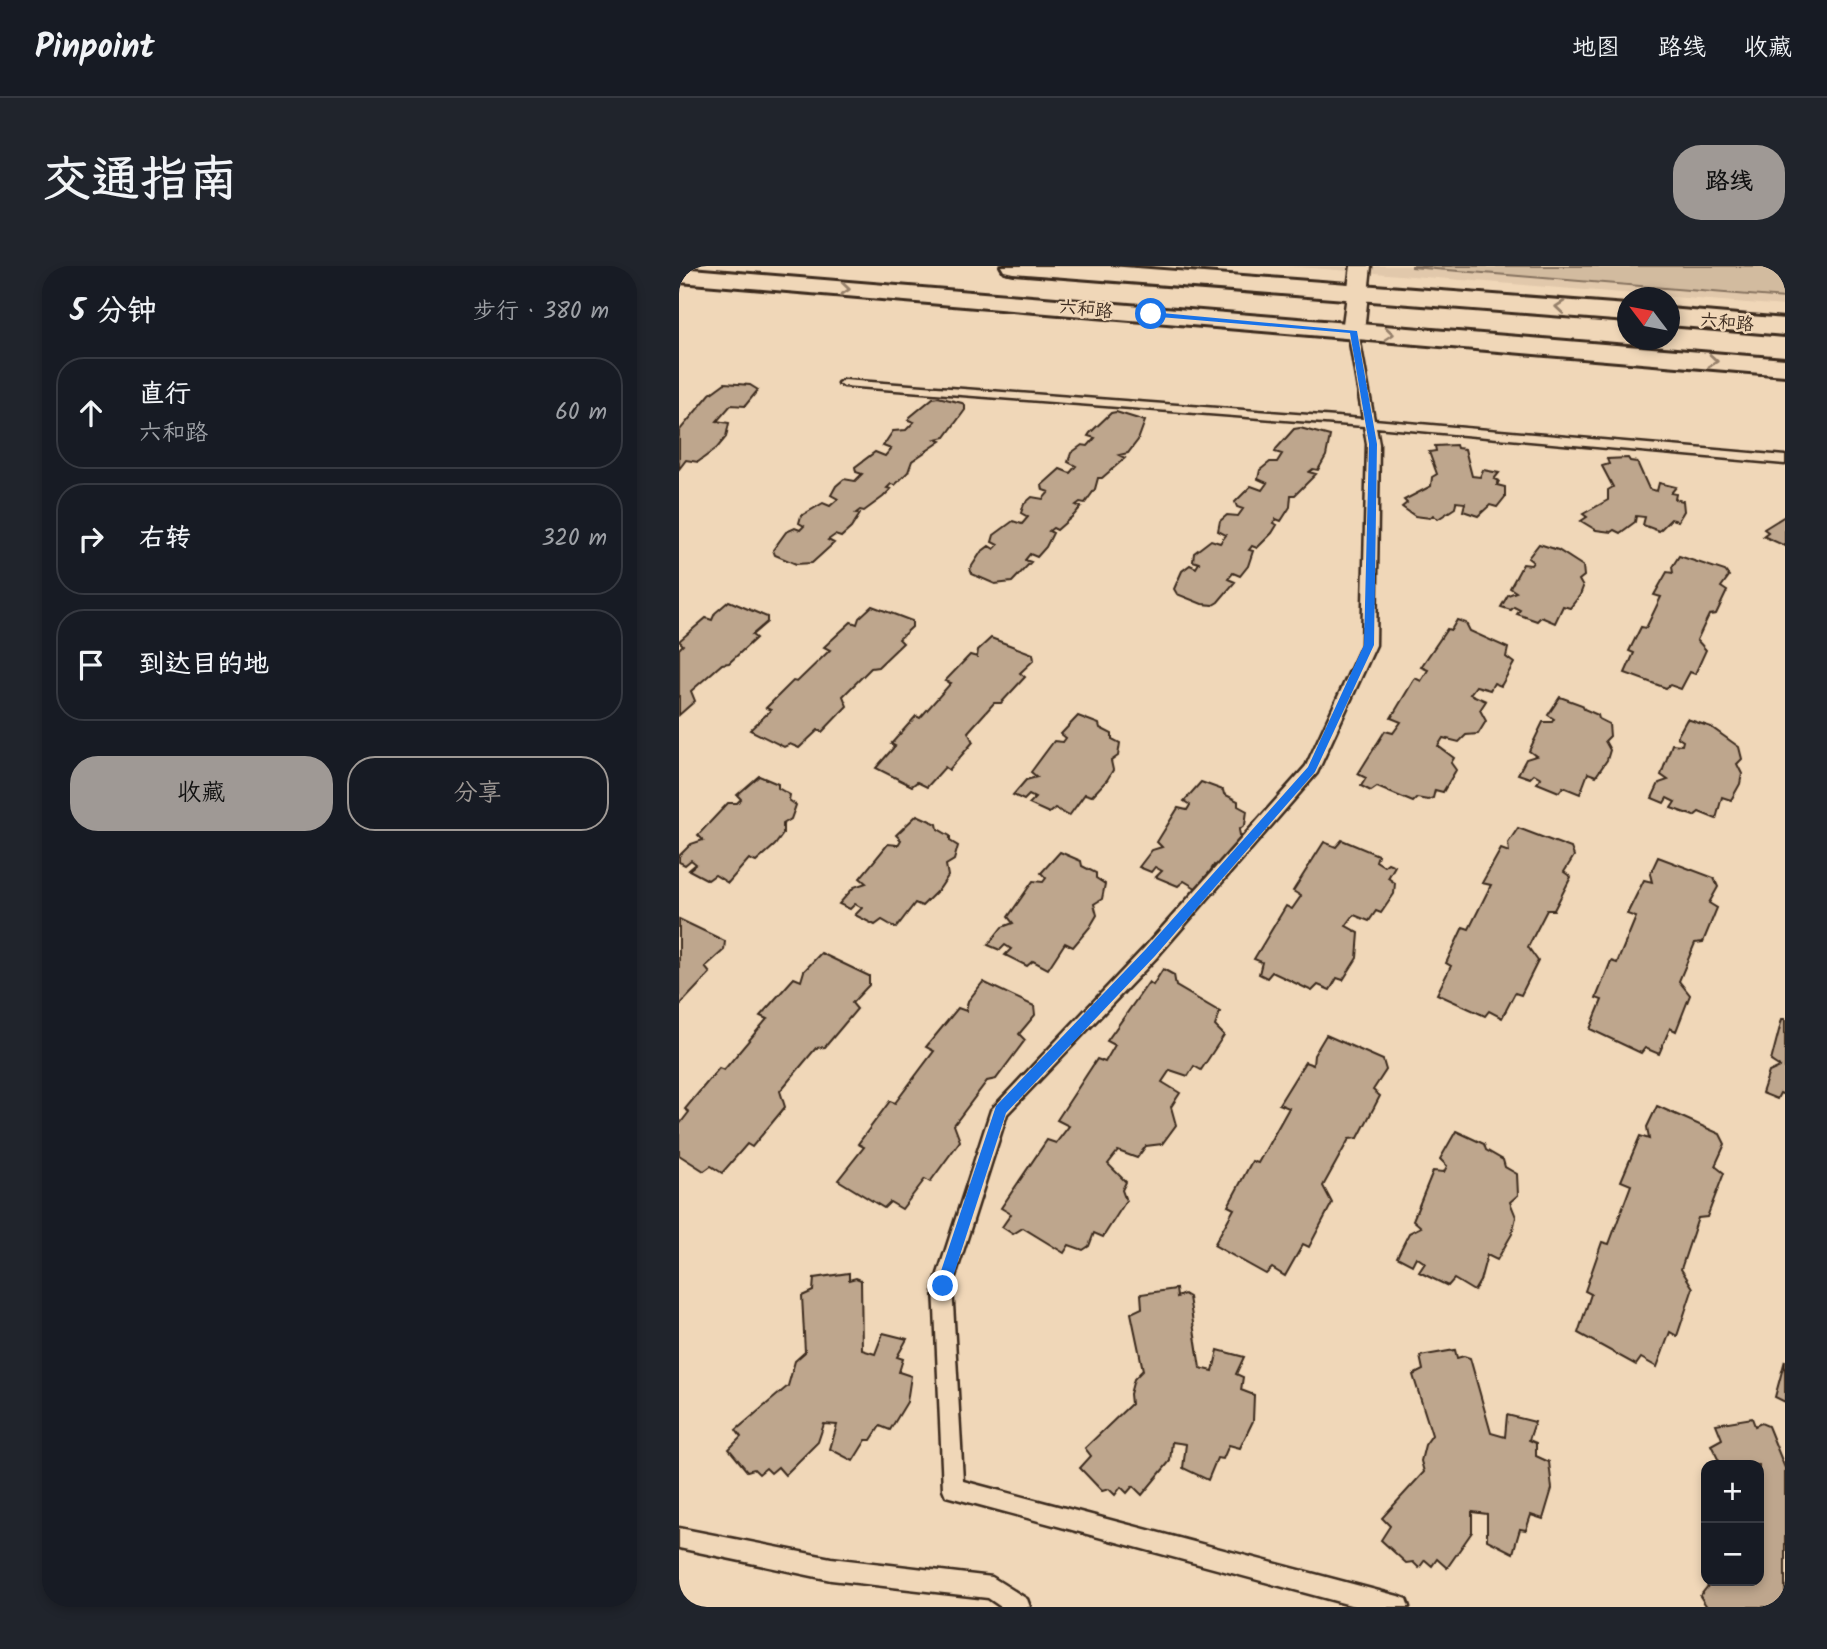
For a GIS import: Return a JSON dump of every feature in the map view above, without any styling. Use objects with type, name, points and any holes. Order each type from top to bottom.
[{"type":"main road","name":"六和路","points":[[1013,266],[1617,312]]},
{"type":"main road","name":"六和路","points":[[679,275],[1785,367]]},
{"type":"main road","name":"六和路","points":[[1680,318],[1785,327]]},
{"type":"street","points":[[1353,331],[1361,266]]},
{"type":"lane","points":[[1353,331],[1373,444],[1369,645],[1312,769],[1150,953],[1000,1110],[943,1286],[953,1489],[1398,1607]]},
{"type":"lane","points":[[844,383],[1369,423],[1436,431],[1568,439],[1785,460]]},
{"type":"lane","points":[[679,1538],[831,1569],[992,1588],[1019,1607]]},
{"type":"shaded area","points":[[1287,266],[1785,266],[1785,306],[1680,298],[1680,287],[1617,287],[1617,293]]},
{"type":"shaded area","points":[[1785,266],[1785,298],[1680,289],[1680,287],[1412,267]]},
{"type":"building","points":[[725,383],[750,385],[758,390],[745,406],[731,405],[717,421],[729,423],[726,437],[717,448],[698,462],[686,460],[679,469],[679,431],[710,394]]},
{"type":"building","points":[[938,397],[965,405],[965,410],[945,437],[936,439],[941,441],[912,461],[908,472],[895,485],[891,484],[887,488],[891,489],[883,497],[864,511],[856,513],[860,514],[851,528],[841,537],[835,535],[828,540],[834,543],[812,563],[796,564],[775,555],[773,550],[786,532],[795,528],[800,530],[804,526],[799,523],[801,516],[823,503],[830,506],[838,499],[831,495],[836,486],[844,479],[855,481],[862,474],[856,472],[855,467],[875,452],[885,456],[891,449],[883,446],[893,431],[906,430],[914,422],[908,420],[910,417]]},
{"type":"building","points":[[1116,412],[1145,421],[1138,440],[1128,453],[1119,455],[1125,458],[1102,478],[1098,478],[1095,489],[1085,503],[1076,505],[1081,507],[1074,515],[1057,530],[1053,528],[1049,531],[1053,533],[1046,547],[1037,557],[1030,554],[1025,560],[1031,562],[1012,582],[995,584],[972,574],[970,569],[981,552],[989,546],[994,549],[998,545],[992,542],[994,535],[1013,521],[1022,524],[1028,517],[1021,513],[1024,504],[1032,497],[1043,499],[1049,492],[1043,490],[1042,485],[1060,469],[1070,473],[1076,466],[1068,462],[1071,453],[1082,445],[1088,446],[1095,438],[1088,436],[1090,433],[1111,413]]},
{"type":"building","points":[[1300,428],[1330,436],[1326,456],[1318,470],[1309,472],[1316,474],[1295,495],[1291,495],[1290,507],[1281,521],[1276,519],[1273,523],[1277,525],[1272,533],[1257,548],[1252,546],[1249,550],[1253,551],[1248,566],[1240,576],[1233,573],[1228,579],[1235,582],[1213,605],[1202,604],[1177,594],[1174,589],[1182,571],[1190,565],[1196,568],[1199,563],[1193,561],[1194,553],[1211,540],[1220,543],[1226,535],[1218,531],[1220,521],[1227,515],[1238,516],[1243,509],[1237,507],[1235,502],[1251,486],[1262,490],[1267,483],[1258,479],[1260,470],[1270,462],[1277,462],[1282,454],[1275,452],[1276,449],[1294,429]]},
{"type":"building","points":[[1456,445],[1457,448],[1465,449],[1472,476],[1480,477],[1483,470],[1499,473],[1494,479],[1499,481],[1497,485],[1505,487],[1505,497],[1497,507],[1490,505],[1478,516],[1463,511],[1465,503],[1456,502],[1455,508],[1438,519],[1433,515],[1430,518],[1415,516],[1402,507],[1407,503],[1404,500],[1431,486],[1432,477],[1437,474],[1429,452],[1436,451],[1435,446]]},
{"type":"building","points":[[1628,458],[1637,462],[1649,489],[1657,491],[1659,483],[1676,487],[1671,493],[1676,494],[1675,499],[1683,501],[1684,511],[1678,521],[1671,519],[1659,531],[1643,525],[1645,517],[1636,516],[1635,522],[1620,533],[1614,530],[1596,530],[1581,521],[1587,517],[1583,514],[1608,500],[1608,490],[1613,487],[1602,466],[1609,464],[1607,459]]},
{"type":"building","points":[[1785,516],[1785,546],[1763,536],[1768,532],[1764,529]]},
{"type":"building","points":[[1539,544],[1558,550],[1583,566],[1584,576],[1579,580],[1583,587],[1580,595],[1570,608],[1563,606],[1555,623],[1541,617],[1537,621],[1517,614],[1520,610],[1514,607],[1511,610],[1501,607],[1508,595],[1516,592],[1510,588],[1523,564],[1531,565],[1533,562],[1528,558]]},
{"type":"building","points":[[1679,556],[1725,571],[1729,576],[1721,587],[1727,591],[1716,614],[1709,615],[1697,640],[1706,650],[1695,674],[1690,672],[1681,689],[1670,685],[1666,688],[1625,673],[1634,653],[1629,651],[1641,627],[1646,628],[1661,597],[1654,595],[1667,572],[1673,573],[1672,567]]},
{"type":"building","points":[[729,601],[767,617],[767,622],[752,635],[756,638],[729,663],[722,664],[691,691],[695,701],[679,715],[679,649],[683,645],[679,641],[706,618],[712,620],[715,613]]},
{"type":"building","points":[[872,606],[912,621],[912,627],[899,639],[903,643],[878,667],[871,668],[843,696],[847,706],[822,732],[818,730],[799,748],[790,744],[784,747],[750,730],[771,710],[766,708],[793,681],[797,682],[830,650],[824,647],[851,622],[857,624],[859,618]]},
{"type":"building","points":[[1457,620],[1466,623],[1470,631],[1508,648],[1506,657],[1514,663],[1501,686],[1494,683],[1490,690],[1476,686],[1470,694],[1486,701],[1480,710],[1486,721],[1478,734],[1466,735],[1459,742],[1443,738],[1438,746],[1454,758],[1451,763],[1456,770],[1443,792],[1435,790],[1433,798],[1417,798],[1413,802],[1377,787],[1371,791],[1361,786],[1366,778],[1358,774],[1385,731],[1393,733],[1401,722],[1391,718],[1415,678],[1421,681],[1428,670],[1421,667],[1447,629],[1451,630]]},
{"type":"building","points":[[991,638],[1033,654],[1034,660],[1020,673],[1025,677],[1001,703],[994,703],[968,732],[973,742],[949,770],[945,767],[927,787],[917,782],[912,786],[876,768],[895,746],[891,744],[916,716],[920,718],[951,683],[945,681],[970,655],[977,657],[978,650]]},
{"type":"building","points":[[1560,697],[1582,705],[1584,709],[1609,724],[1610,736],[1605,741],[1610,750],[1607,760],[1596,776],[1588,773],[1580,794],[1563,787],[1559,792],[1537,783],[1541,778],[1534,774],[1530,778],[1518,774],[1526,759],[1536,756],[1529,751],[1543,722],[1552,722],[1554,719],[1548,715]]},
{"type":"building","points":[[1078,716],[1099,724],[1100,728],[1112,734],[1112,739],[1120,743],[1118,756],[1111,761],[1113,770],[1107,780],[1092,796],[1085,794],[1069,816],[1055,808],[1049,813],[1029,804],[1035,798],[1029,795],[1024,800],[1013,795],[1026,780],[1037,777],[1031,772],[1054,741],[1063,742],[1066,738],[1061,734]]},
{"type":"building","points":[[1687,719],[1711,727],[1739,747],[1742,759],[1737,764],[1742,774],[1740,784],[1731,800],[1722,797],[1716,819],[1699,812],[1694,816],[1671,808],[1675,802],[1667,798],[1664,803],[1652,798],[1659,783],[1668,780],[1661,775],[1672,744],[1682,745],[1683,741],[1677,737]]},
{"type":"building","points":[[759,776],[778,784],[778,788],[790,795],[789,800],[796,805],[791,819],[783,824],[783,834],[775,845],[756,862],[749,859],[728,883],[715,875],[708,880],[689,870],[696,864],[691,860],[685,865],[679,862],[679,856],[691,844],[703,840],[698,835],[728,803],[737,803],[741,799],[737,795]]},
{"type":"building","points":[[1201,782],[1223,790],[1224,794],[1238,801],[1238,806],[1247,811],[1245,825],[1239,830],[1241,840],[1222,869],[1214,865],[1199,890],[1184,881],[1178,886],[1156,877],[1162,871],[1155,867],[1151,872],[1139,867],[1152,850],[1162,847],[1157,842],[1178,808],[1187,810],[1190,805],[1184,801]]},
{"type":"building","points":[[917,815],[937,824],[938,829],[950,836],[950,841],[958,846],[954,860],[946,865],[948,876],[940,888],[922,906],[915,903],[896,928],[882,920],[875,925],[855,915],[862,908],[855,904],[850,909],[839,904],[854,887],[866,883],[860,878],[888,844],[898,845],[901,840],[896,835]]},
{"type":"building","points":[[1518,828],[1571,848],[1574,856],[1564,872],[1571,877],[1554,910],[1547,910],[1528,947],[1538,961],[1521,995],[1515,993],[1502,1018],[1489,1011],[1485,1016],[1437,994],[1451,966],[1446,963],[1463,927],[1469,929],[1491,885],[1482,883],[1501,849],[1509,852],[1508,843]]},
{"type":"building","points":[[1342,840],[1378,855],[1376,861],[1384,866],[1388,863],[1395,866],[1388,878],[1395,883],[1394,894],[1381,913],[1376,911],[1369,921],[1354,915],[1346,926],[1359,933],[1357,958],[1343,980],[1337,978],[1330,990],[1318,985],[1312,991],[1272,972],[1267,978],[1259,974],[1262,962],[1254,959],[1286,906],[1292,909],[1301,896],[1293,891],[1324,842],[1336,847]]},
{"type":"building","points":[[1060,852],[1081,861],[1082,866],[1096,873],[1096,878],[1105,884],[1102,899],[1094,904],[1097,915],[1073,947],[1065,943],[1048,969],[1033,961],[1027,966],[1005,955],[1011,949],[1005,945],[1000,950],[988,945],[1002,927],[1013,923],[1008,917],[1033,881],[1043,882],[1046,878],[1041,873]]},
{"type":"building","points":[[1658,857],[1714,878],[1718,887],[1709,903],[1717,908],[1703,942],[1695,943],[1679,981],[1690,995],[1676,1031],[1670,1028],[1659,1054],[1645,1048],[1641,1053],[1590,1029],[1602,1000],[1596,998],[1611,961],[1617,963],[1636,917],[1627,914],[1644,880],[1652,882],[1650,874]]},
{"type":"building","points":[[679,919],[725,941],[724,950],[705,967],[710,973],[679,1006]]},
{"type":"building","points":[[821,953],[869,976],[869,985],[852,1003],[857,1009],[825,1047],[816,1048],[780,1091],[785,1107],[752,1147],[747,1144],[722,1173],[711,1166],[704,1171],[679,1155],[679,1125],[689,1112],[685,1109],[719,1068],[724,1070],[767,1019],[760,1016],[794,978],[801,981],[804,971]]},
{"type":"building","points":[[1163,969],[1174,975],[1176,986],[1220,1012],[1215,1026],[1224,1035],[1201,1070],[1194,1066],[1188,1076],[1170,1070],[1162,1082],[1180,1093],[1171,1107],[1176,1125],[1162,1144],[1146,1146],[1137,1158],[1118,1151],[1108,1164],[1126,1182],[1122,1190],[1126,1201],[1103,1237],[1094,1233],[1089,1246],[1083,1250],[1069,1245],[1064,1253],[1023,1228],[1013,1234],[1002,1227],[1011,1214],[1001,1208],[1047,1140],[1056,1143],[1069,1126],[1057,1120],[1097,1059],[1105,1062],[1115,1045],[1107,1041],[1149,982],[1153,985]]},
{"type":"building","points":[[983,982],[1034,1006],[1035,1015],[1019,1034],[1025,1040],[996,1079],[987,1081],[954,1125],[960,1141],[930,1182],[925,1179],[902,1209],[890,1202],[884,1208],[838,1180],[864,1147],[858,1144],[890,1101],[895,1103],[934,1051],[926,1047],[958,1008],[966,1011],[968,1001]]},
{"type":"building","points":[[1782,1019],[1785,1019],[1785,1095],[1780,1093],[1777,1099],[1762,1093],[1769,1072],[1780,1067],[1771,1061]]},
{"type":"building","points":[[1326,1035],[1383,1060],[1386,1070],[1373,1090],[1380,1096],[1358,1138],[1349,1139],[1323,1186],[1332,1203],[1309,1247],[1303,1244],[1285,1276],[1272,1268],[1266,1274],[1214,1245],[1234,1209],[1228,1206],[1252,1161],[1258,1163],[1289,1108],[1279,1104],[1305,1062],[1313,1065],[1314,1055]]},
{"type":"building","points":[[1657,1106],[1720,1134],[1725,1144],[1715,1166],[1724,1173],[1707,1217],[1698,1218],[1681,1269],[1693,1288],[1677,1336],[1670,1332],[1657,1367],[1641,1358],[1636,1365],[1578,1333],[1591,1294],[1585,1291],[1602,1242],[1609,1244],[1631,1185],[1621,1181],[1640,1136],[1649,1139],[1647,1127]]},
{"type":"building","points":[[1456,1131],[1484,1144],[1486,1150],[1503,1160],[1505,1167],[1517,1174],[1518,1195],[1510,1202],[1516,1217],[1512,1234],[1497,1260],[1487,1255],[1480,1281],[1474,1291],[1454,1279],[1448,1286],[1419,1272],[1425,1263],[1416,1257],[1412,1265],[1397,1257],[1409,1233],[1421,1227],[1413,1220],[1433,1171],[1444,1172],[1447,1166],[1440,1159]]},
{"type":"building","points":[[849,1273],[849,1280],[861,1280],[862,1350],[875,1354],[883,1333],[907,1339],[897,1357],[903,1359],[899,1372],[911,1376],[907,1402],[890,1430],[880,1426],[871,1440],[866,1440],[853,1461],[830,1449],[837,1425],[824,1424],[818,1442],[785,1475],[778,1467],[771,1473],[766,1468],[759,1474],[754,1469],[747,1471],[729,1449],[741,1437],[736,1430],[788,1386],[795,1361],[805,1352],[802,1296],[813,1291],[814,1278]]},
{"type":"building","points":[[1176,1289],[1177,1297],[1184,1294],[1189,1297],[1200,1368],[1213,1371],[1218,1350],[1244,1357],[1236,1374],[1243,1377],[1241,1390],[1254,1395],[1253,1421],[1240,1448],[1229,1445],[1223,1459],[1217,1458],[1208,1480],[1183,1468],[1186,1444],[1172,1442],[1170,1461],[1142,1495],[1133,1486],[1127,1493],[1121,1487],[1115,1495],[1109,1489],[1102,1491],[1080,1468],[1091,1456],[1085,1448],[1131,1404],[1130,1394],[1134,1379],[1143,1370],[1131,1313],[1142,1308],[1141,1294]]},
{"type":"building","points":[[1455,1350],[1457,1358],[1470,1358],[1491,1433],[1505,1437],[1507,1415],[1535,1422],[1529,1440],[1536,1443],[1536,1456],[1549,1462],[1552,1489],[1543,1519],[1531,1515],[1526,1530],[1520,1529],[1513,1553],[1487,1540],[1487,1514],[1472,1512],[1472,1532],[1447,1568],[1437,1559],[1432,1566],[1425,1560],[1419,1568],[1413,1562],[1406,1563],[1381,1540],[1390,1526],[1382,1518],[1424,1472],[1421,1461],[1425,1445],[1432,1435],[1413,1375],[1423,1370],[1420,1356]]},
{"type":"building","points":[[1785,1360],[1785,1402],[1775,1397]]},
{"type":"building","points":[[1752,1418],[1755,1426],[1761,1423],[1768,1426],[1785,1468],[1785,1607],[1707,1607],[1700,1596],[1708,1586],[1764,1586],[1764,1460],[1718,1460],[1711,1445],[1722,1439],[1716,1424]]},
{"type":"route","points":[[943,1286],[1000,1110],[1150,953],[1312,769],[1369,645],[1373,444],[1353,331],[1151,314]]}]
